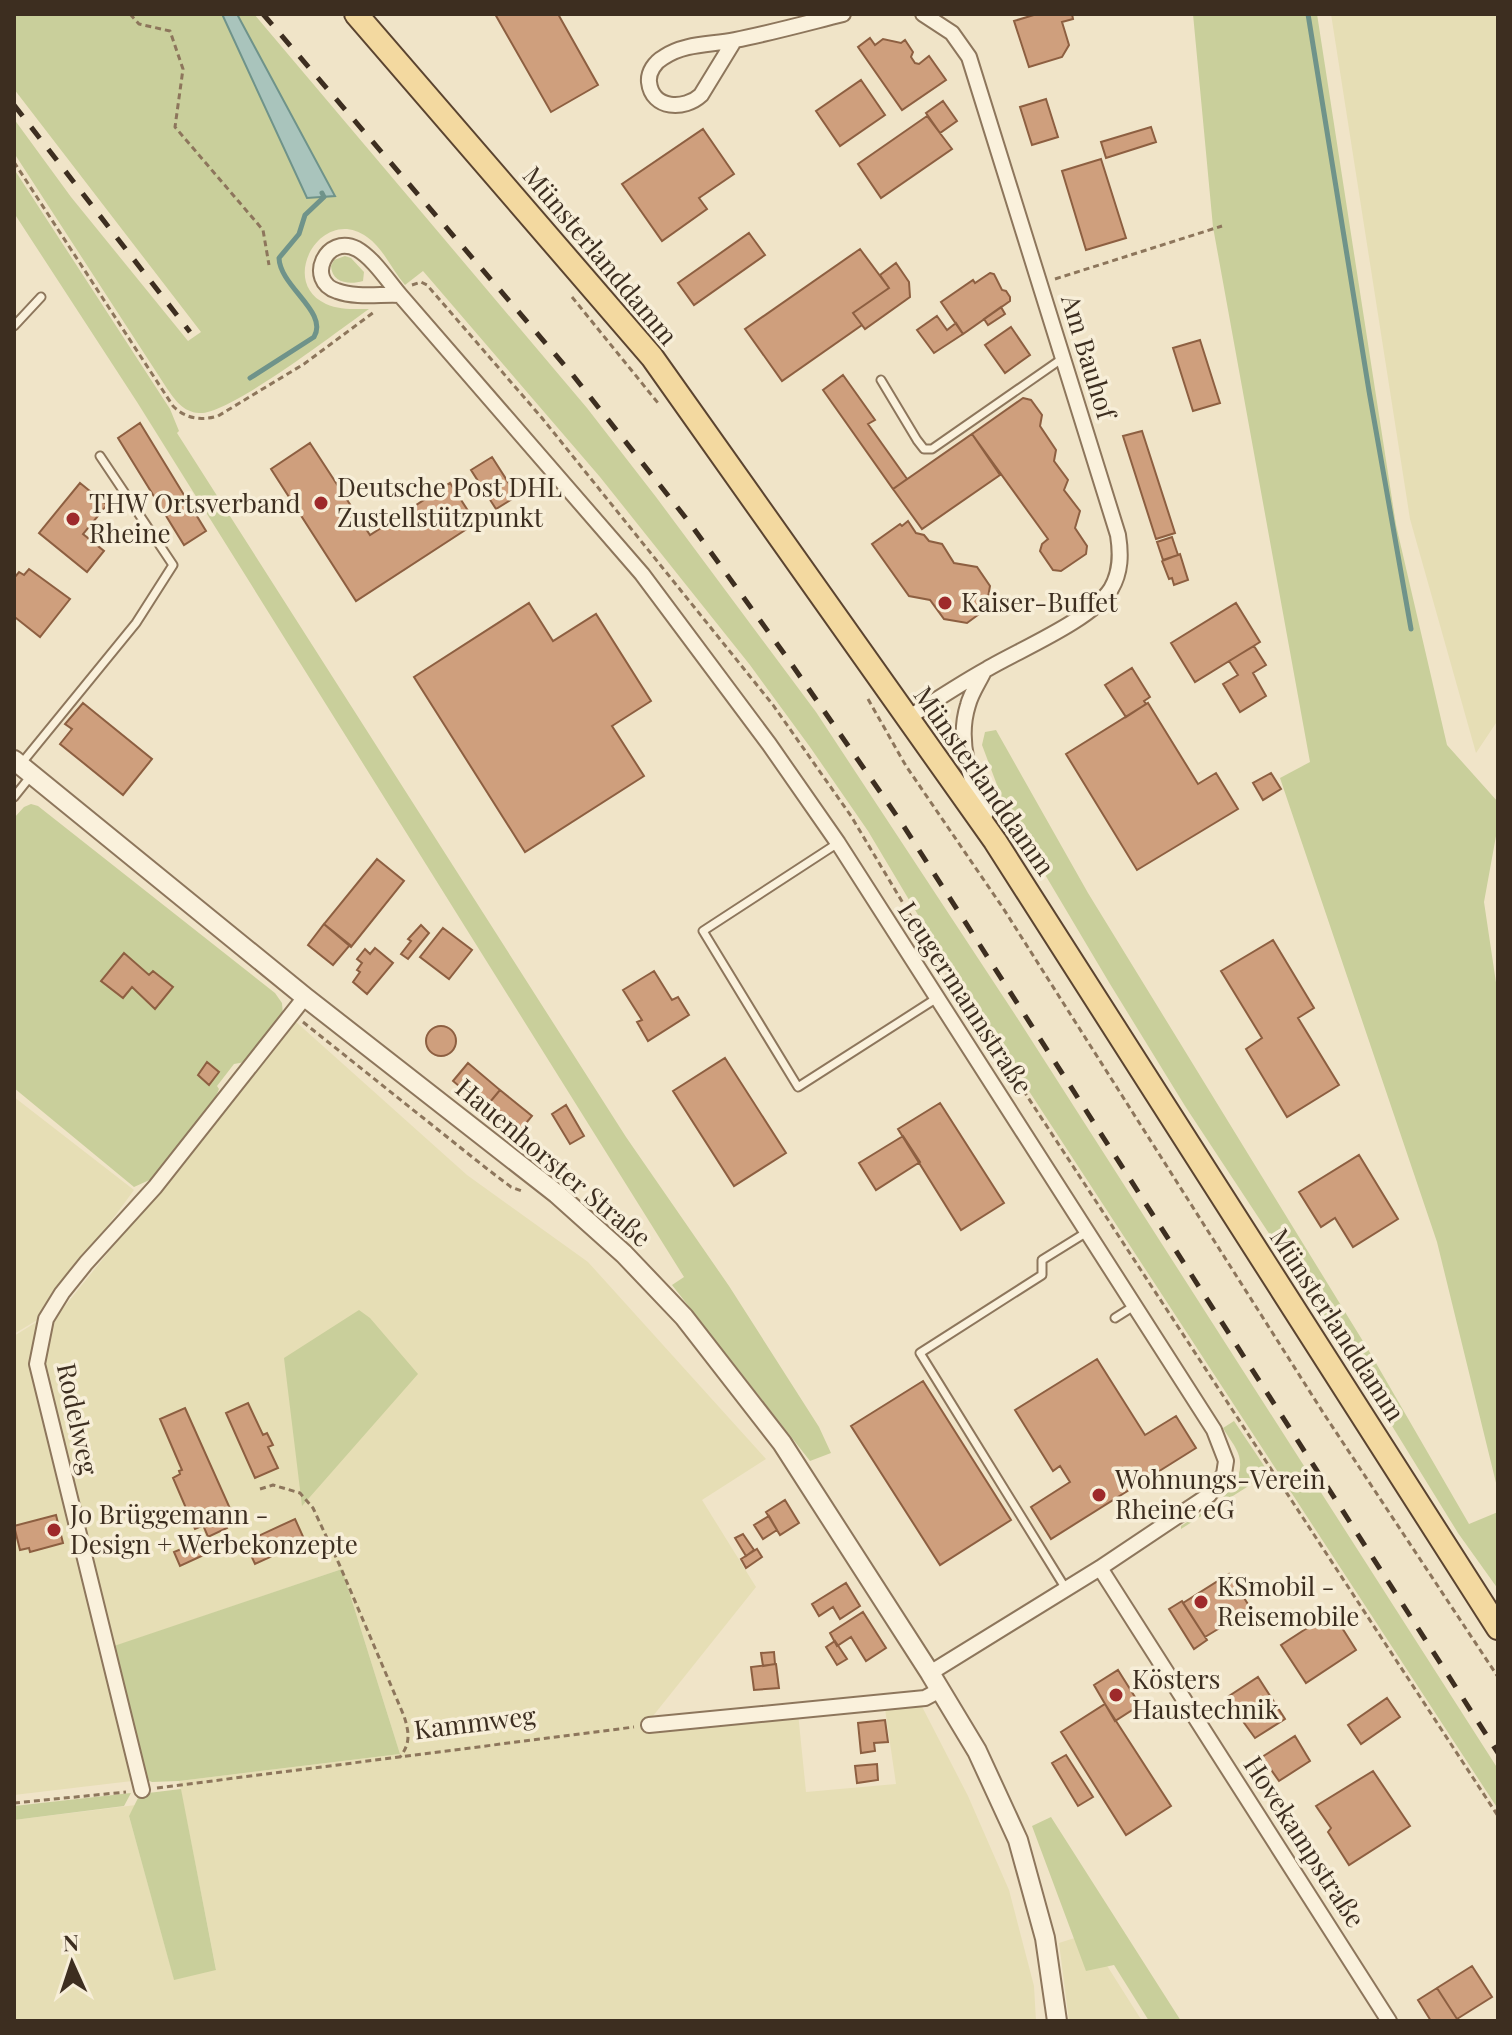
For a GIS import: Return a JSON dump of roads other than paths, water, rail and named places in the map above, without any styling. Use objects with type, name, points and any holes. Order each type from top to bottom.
[{"type":"main road","name":"Münsterlanddamm","points":[[356,14],[652,357],[908,718],[995,841],[1498,1628]]},
{"type":"street","points":[[734,41],[701,95],[693,102],[669,105],[658,100],[651,91],[650,71],[662,58],[686,47],[734,41],[843,14]]},
{"type":"street","name":"Am Bauhof","points":[[908,718],[1089,611],[1100,602],[1117,577],[1120,561],[1118,535],[969,57],[952,33],[923,14]]},
{"type":"street","name":"Leugermannstraße","points":[[400,295],[334,291],[324,283],[320,273],[321,262],[327,252],[336,246],[348,245],[360,250],[400,295],[642,574],[769,744],[838,843],[1214,1430],[1226,1461],[1224,1474],[1209,1495],[1100,1568],[930,1673]]},
{"type":"street","points":[[984,671],[968,705],[963,736],[969,773],[995,841]]},
{"type":"street","name":"Hauenhorster Straße","points":[[22,767],[305,997],[557,1194],[624,1254],[684,1317],[782,1443],[977,1751],[1018,1840],[1045,1938],[1057,2021]]},
{"type":"street","name":"Rodelweg","points":[[142,1790],[37,1364],[46,1319],[86,1263],[155,1187],[305,997]]},
{"type":"street","name":"Hovekampstraße","points":[[1100,1568],[1389,2021]]},
{"type":"street","points":[[649,1725],[925,1698],[940,1690]]},
{"type":"lane","points":[[14,326],[41,297]]},
{"type":"lane","points":[[881,380],[917,440],[924,449],[932,449],[1063,358]]},
{"type":"lane","points":[[14,797],[22,767],[136,623],[173,565],[100,456]]},
{"type":"lane","points":[[838,843],[703,931],[798,1087],[937,998]]},
{"type":"lane","points":[[1066,1589],[920,1353],[1042,1275],[1042,1260],[1087,1232]]},
{"type":"lane","points":[[1115,1318],[1134,1306]]},
{"type":"water","points":[[222,14],[237,14],[335,196],[307,198]]},
{"type":"waterway","points":[[1308,14],[1411,629]]},
{"type":"waterway","points":[[250,378],[314,337],[317,328],[315,318],[287,279],[279,258],[299,234],[305,215],[324,197],[322,193]]},
{"type":"railway","points":[[263,14],[572,374],[689,522],[788,659],[901,822],[1498,1753]]},
{"type":"railway","points":[[14,105],[190,332]]},
{"type":"place","name":"Deutsche Post DHL Zustellstützpunkt","points":[[321,503]]},
{"type":"place","name":"THW Ortsverband Rheine","points":[[73,519]]},
{"type":"place","name":"Kaiser-Buffet","points":[[945,603]]},
{"type":"place","name":"Wohnungs-Verein Rheine eG","points":[[1099,1495]]},
{"type":"place","name":"Jo Brüggemann - Design + Werbekonzepte","points":[[54,1530]]},
{"type":"place","name":"KSmobil - Reisemobile","points":[[1201,1602]]},
{"type":"place","name":"Kösters Haustechnik","points":[[1116,1695]]}]
